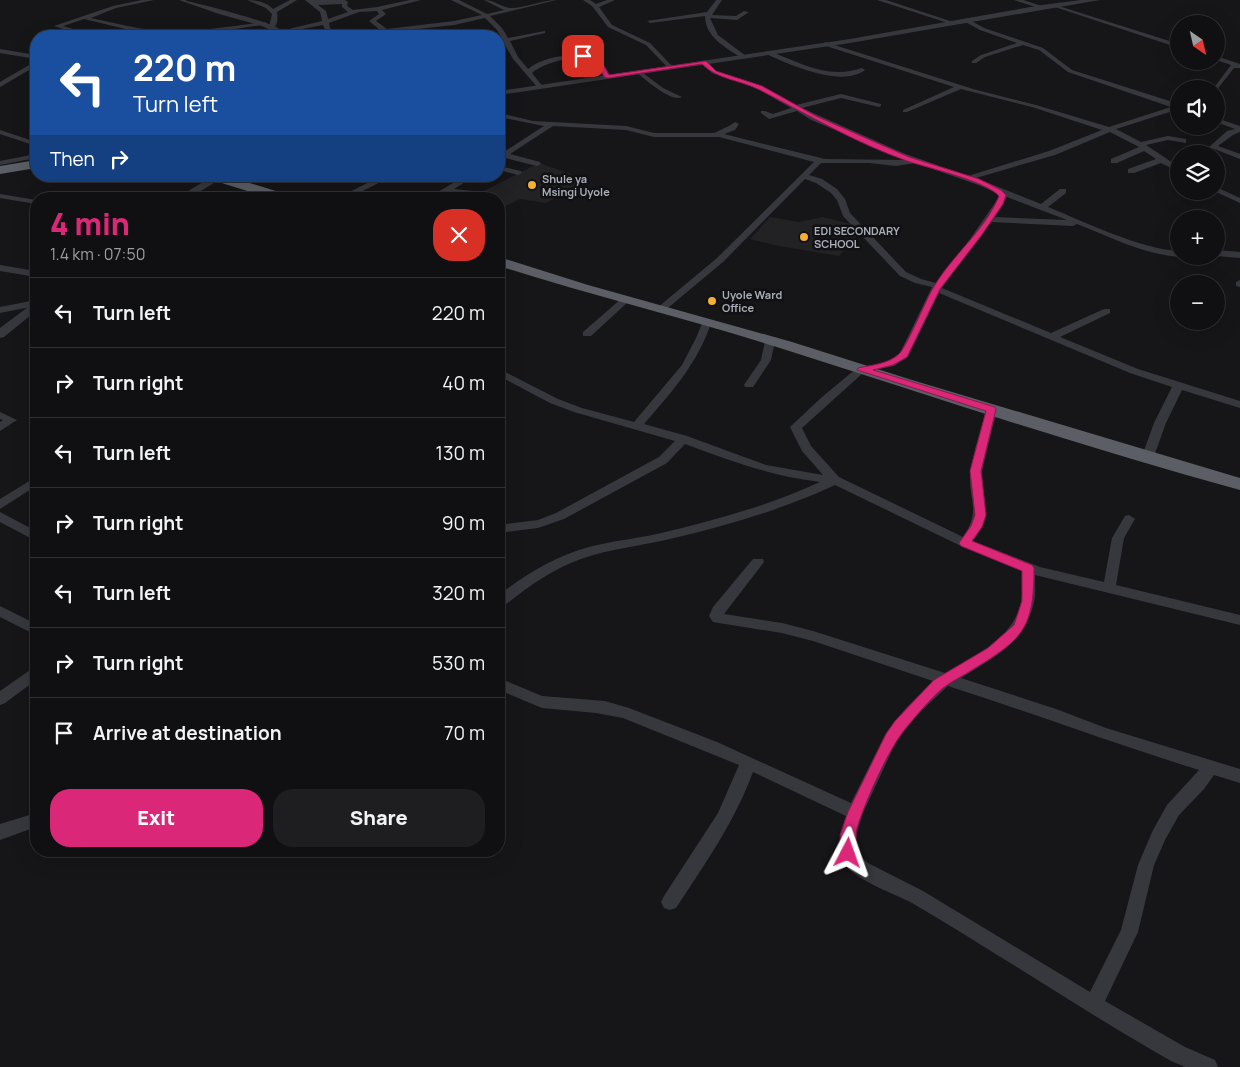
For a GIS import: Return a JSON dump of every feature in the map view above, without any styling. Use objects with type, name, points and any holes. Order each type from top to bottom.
[{"type":"highway","points":[[0,170],[30,165]]},
{"type":"highway","points":[[233,182],[265,192]]},
{"type":"highway","points":[[505,264],[770,341],[1240,484]]},
{"type":"street","points":[[71,30],[57,26],[115,7],[151,0]]},
{"type":"street","points":[[183,0],[269,26],[273,30]]},
{"type":"street","points":[[238,30],[269,26],[275,19],[268,7],[250,0]]},
{"type":"street","points":[[273,13],[294,0]]},
{"type":"street","points":[[311,1],[344,2],[355,0]]},
{"type":"street","points":[[298,30],[325,23],[375,5],[384,7],[398,2],[418,0]]},
{"type":"street","points":[[454,0],[473,8],[500,30]]},
{"type":"street","points":[[488,0],[510,10]]},
{"type":"street","points":[[396,30],[443,25],[486,17],[542,1],[554,0]]},
{"type":"street","points":[[586,0],[595,7],[610,26],[648,44],[671,68]]},
{"type":"street","points":[[595,7],[612,0]]},
{"type":"street","points":[[719,0],[708,15],[707,23],[716,38],[744,56]]},
{"type":"street","points":[[880,0],[950,22]]},
{"type":"street","points":[[1017,0],[1042,7]]},
{"type":"street","points":[[505,93],[825,44],[1054,5],[1097,0]]},
{"type":"street","points":[[311,1],[324,12],[328,30]]},
{"type":"street","points":[[344,2],[346,3],[344,6],[352,12]]},
{"type":"street","points":[[375,5],[384,13],[372,21],[385,30]]},
{"type":"street","points":[[1054,5],[1170,43]]},
{"type":"street","points":[[650,21],[708,15],[737,18],[746,12]]},
{"type":"street","points":[[85,17],[142,30]]},
{"type":"street","points":[[966,20],[982,29],[1046,52],[1070,71],[1170,103]]},
{"type":"street","points":[[507,41],[543,32]]},
{"type":"street","points":[[505,37],[514,58],[540,87]]},
{"type":"street","points":[[974,62],[982,56],[1022,43]]},
{"type":"street","points":[[825,44],[960,87],[1034,106],[1109,130],[1142,146],[1170,165]]},
{"type":"street","points":[[0,51],[30,56]]},
{"type":"street","points":[[768,53],[795,64],[831,73],[854,74],[862,70]]},
{"type":"street","points":[[528,73],[534,68],[557,60],[583,56],[599,61],[608,77]]},
{"type":"street","points":[[1225,61],[1238,65]]},
{"type":"street","points":[[704,62],[714,72],[760,88],[795,109],[916,162],[969,178],[1140,246],[1170,253]]},
{"type":"street","points":[[1223,80],[1232,67],[1238,65]]},
{"type":"street","points":[[0,85],[30,68]]},
{"type":"street","points":[[639,72],[661,88],[680,97]]},
{"type":"street","points":[[905,112],[960,87]]},
{"type":"street","points":[[763,112],[772,116],[841,96],[878,105]]},
{"type":"street","points":[[969,178],[1057,151],[1170,109]]},
{"type":"street","points":[[505,117],[525,122],[626,128],[663,136],[715,134],[811,158],[818,162],[869,161],[897,165],[916,162]]},
{"type":"street","points":[[1225,123],[1240,129]]},
{"type":"street","points":[[505,153],[540,130],[555,124]]},
{"type":"street","points":[[715,134],[732,128],[735,124]]},
{"type":"street","points":[[1240,129],[1228,135],[1213,147],[1240,157]]},
{"type":"street","points":[[0,132],[30,142]]},
{"type":"street","points":[[1114,161],[1142,146],[1168,138],[1183,141]]},
{"type":"street","points":[[0,163],[30,157]]},
{"type":"street","points":[[505,157],[537,164]]},
{"type":"street","points":[[1131,171],[1161,160]]},
{"type":"street","points":[[660,310],[720,260],[818,162]]},
{"type":"street","points":[[505,170],[518,173]]},
{"type":"street","points":[[804,176],[819,181],[834,191],[841,199],[846,214],[903,274],[1117,365],[1240,405]]},
{"type":"street","points":[[192,192],[209,182]]},
{"type":"street","points":[[355,192],[375,182]]},
{"type":"street","points":[[441,192],[459,182]]},
{"type":"street","points":[[444,190],[464,192]]},
{"type":"street","points":[[1043,207],[1063,190]]},
{"type":"street","points":[[835,480],[806,448],[796,429],[826,399],[862,370],[890,364],[904,355],[937,287],[1003,197],[999,191]]},
{"type":"street","points":[[1225,194],[1240,201]]},
{"type":"street","points":[[1,197],[30,201]]},
{"type":"street","points":[[988,219],[1084,223]]},
{"type":"street","points":[[1225,254],[1240,255]]},
{"type":"street","points":[[0,268],[30,273]]},
{"type":"street","points":[[587,334],[625,300]]},
{"type":"street","points":[[0,310],[30,306]]},
{"type":"street","points":[[0,334],[30,310]]},
{"type":"street","points":[[1052,336],[1107,311]]},
{"type":"street","points":[[636,426],[684,369],[697,348],[706,323]]},
{"type":"street","points":[[749,385],[766,360],[770,341]]},
{"type":"street","points":[[505,375],[564,405],[683,439],[762,468],[788,474],[835,480],[965,543],[1028,568],[1109,590],[1240,620]]},
{"type":"street","points":[[1148,456],[1160,423],[1178,386]]},
{"type":"street","points":[[965,543],[976,527],[980,515],[976,471],[992,409]]},
{"type":"street","points":[[0,415],[11,420],[0,427]]},
{"type":"street","points":[[505,529],[530,527],[555,519],[663,460],[683,439]]},
{"type":"street","points":[[505,598],[542,573],[577,556],[602,548],[661,537],[736,518],[801,496],[835,480]]},
{"type":"street","points":[[0,504],[30,485]]},
{"type":"street","points":[[0,516],[30,534]]},
{"type":"street","points":[[1109,590],[1118,538],[1128,519]]},
{"type":"street","points":[[758,562],[718,611],[716,616],[718,618],[795,631],[1056,715],[1104,734],[1240,776]]},
{"type":"street","points":[[1028,568],[1028,601],[1019,627],[993,651],[946,679],[923,699],[894,734],[855,812],[847,844],[851,860],[862,869],[924,901],[1178,1054],[1208,1067]]},
{"type":"street","points":[[0,611],[30,627]]},
{"type":"street","points":[[0,699],[30,676]]},
{"type":"street","points":[[505,686],[547,702],[583,704],[622,712],[748,763],[855,812]]},
{"type":"street","points":[[670,902],[722,823],[740,788],[748,763]]},
{"type":"street","points":[[1094,1004],[1129,932],[1142,879],[1158,835],[1174,810],[1198,784],[1210,766]]},
{"type":"street","points":[[0,832],[30,822]]},
{"type":"shaded area","points":[[539,163],[588,180],[546,203],[520,199],[505,206],[505,192],[482,192],[505,182],[505,180]]},
{"type":"shaded area","name":"EDI SECONDARY SCHOOL","points":[[770,217],[799,222],[823,217],[851,224],[858,235],[839,256],[750,239]]},
{"type":"place","name":"Shule ya Msingi Uyole","points":[[532,185]]},
{"type":"place","name":"EDI SECONDARY SCHOOL","points":[[804,237]]},
{"type":"place","name":"Uyole Ward Office","points":[[712,301]]},
{"type":"route","points":[[583,56],[599,61],[608,77],[704,62],[710,70],[727,78],[760,88],[814,118],[893,153],[969,178],[999,191],[1003,195],[1000,204],[936,289],[904,355],[890,364],[862,370],[992,409],[976,471],[981,506],[980,515],[976,527],[965,543],[1028,568],[1028,601],[1019,627],[1010,637],[993,651],[933,688],[900,725],[891,738],[855,812],[848,835],[848,853]]}]
